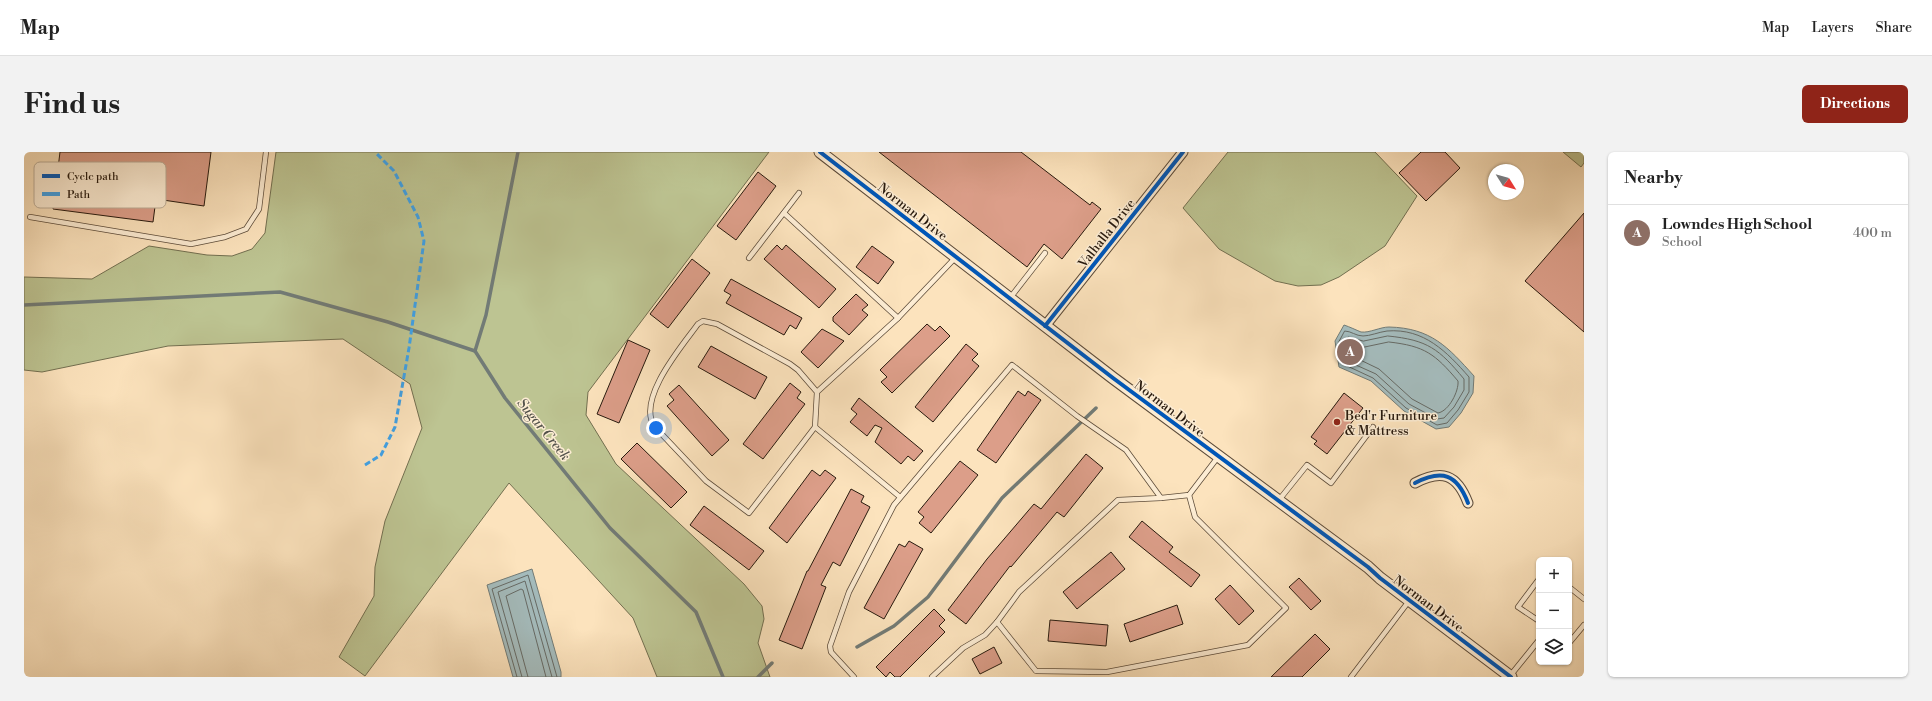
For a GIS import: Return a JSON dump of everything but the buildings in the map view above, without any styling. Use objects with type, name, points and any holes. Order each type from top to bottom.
[{"type":"street","name":"Norman Drive","points":[[820,152],[1009,299],[1218,457],[1368,566],[1510,677]]},
{"type":"street","name":"Valhalla Drive","points":[[1045,326],[1183,152]]},
{"type":"street","points":[[1415,483],[1429,476],[1438,475],[1448,477],[1461,488],[1468,503]]},
{"type":"lane","points":[[30,217],[191,244],[225,237],[246,229],[259,209],[266,152]]},
{"type":"lane","points":[[748,258],[799,193]]},
{"type":"lane","points":[[784,213],[898,318]]},
{"type":"lane","points":[[1009,299],[1045,253]]},
{"type":"lane","points":[[817,392],[898,318],[956,257]]},
{"type":"lane","points":[[702,321],[717,324],[790,364],[798,370],[817,392],[815,427],[749,513],[706,481],[654,426],[650,415],[650,409],[661,376],[698,324],[702,321]]},
{"type":"lane","points":[[854,677],[831,652],[830,641],[849,592],[894,505],[1012,365],[1077,416],[1126,450],[1161,498]]},
{"type":"lane","points":[[815,427],[900,497]]},
{"type":"lane","points":[[1278,501],[1307,465],[1331,483],[1373,427]]},
{"type":"lane","points":[[932,677],[963,648],[985,635],[997,622],[1019,592],[1118,500],[1189,495],[1218,457]]},
{"type":"lane","points":[[997,622],[1036,671],[1107,672],[1248,646],[1286,608],[1195,517],[1189,495]]},
{"type":"lane","points":[[1536,583],[1518,607],[1536,619]]},
{"type":"lane","points":[[1572,589],[1584,599]]},
{"type":"lane","points":[[1351,677],[1410,600]]},
{"type":"lane","points":[[1572,639],[1584,625]]},
{"type":"lane","points":[[1510,677],[1536,644]]},
{"type":"green space","points":[[276,152],[769,152],[588,392],[586,415],[616,464],[744,584],[762,606],[764,619],[758,643],[770,677],[657,677],[633,618],[509,483],[365,676],[339,657],[374,596],[375,567],[385,521],[422,428],[410,384],[343,339],[168,346],[42,372],[24,370],[24,277],[92,279],[149,246],[207,255],[232,256],[252,249],[265,233]]},
{"type":"green space","points":[[1228,152],[1375,152],[1417,196],[1385,246],[1339,277],[1321,285],[1298,286],[1275,281],[1219,249],[1183,208]]},
{"type":"green space","points":[[1563,152],[1584,152],[1584,163],[1581,167]]},
{"type":"water","points":[[1344,325],[1361,332],[1368,332],[1386,327],[1404,328],[1427,335],[1438,341],[1456,356],[1474,376],[1473,393],[1461,413],[1449,427],[1436,429],[1404,411],[1371,381],[1339,367],[1335,341]]},
{"type":"water","points":[[532,569],[561,672],[561,677],[513,677],[487,585]]},
{"type":"waterway","name":"Sugar Creek","points":[[518,152],[486,315],[475,351],[505,398],[610,528],[696,612],[723,677]]},
{"type":"waterway","points":[[24,305],[280,292],[388,322],[475,351]]},
{"type":"waterway","points":[[857,647],[894,626],[928,597],[1002,498],[1096,408]]},
{"type":"waterway","points":[[758,677],[772,663]]},
{"type":"marked path","points":[[365,465],[381,455],[395,427],[409,348],[424,241],[418,217],[394,171],[375,152]]},
{"type":"cycle path","points":[[820,152],[1113,378],[1368,567],[1380,578],[1511,677]]},
{"type":"cycle path","points":[[1045,326],[1183,152]]},
{"type":"cycle path","points":[[1415,483],[1433,476],[1448,477],[1454,480],[1459,486],[1468,503]]},
{"type":"place","name":"Lowndes High School","points":[[1350,352]]},
{"type":"place","name":"Bed'r Furniture & Mattress","points":[[1337,422]]}]
